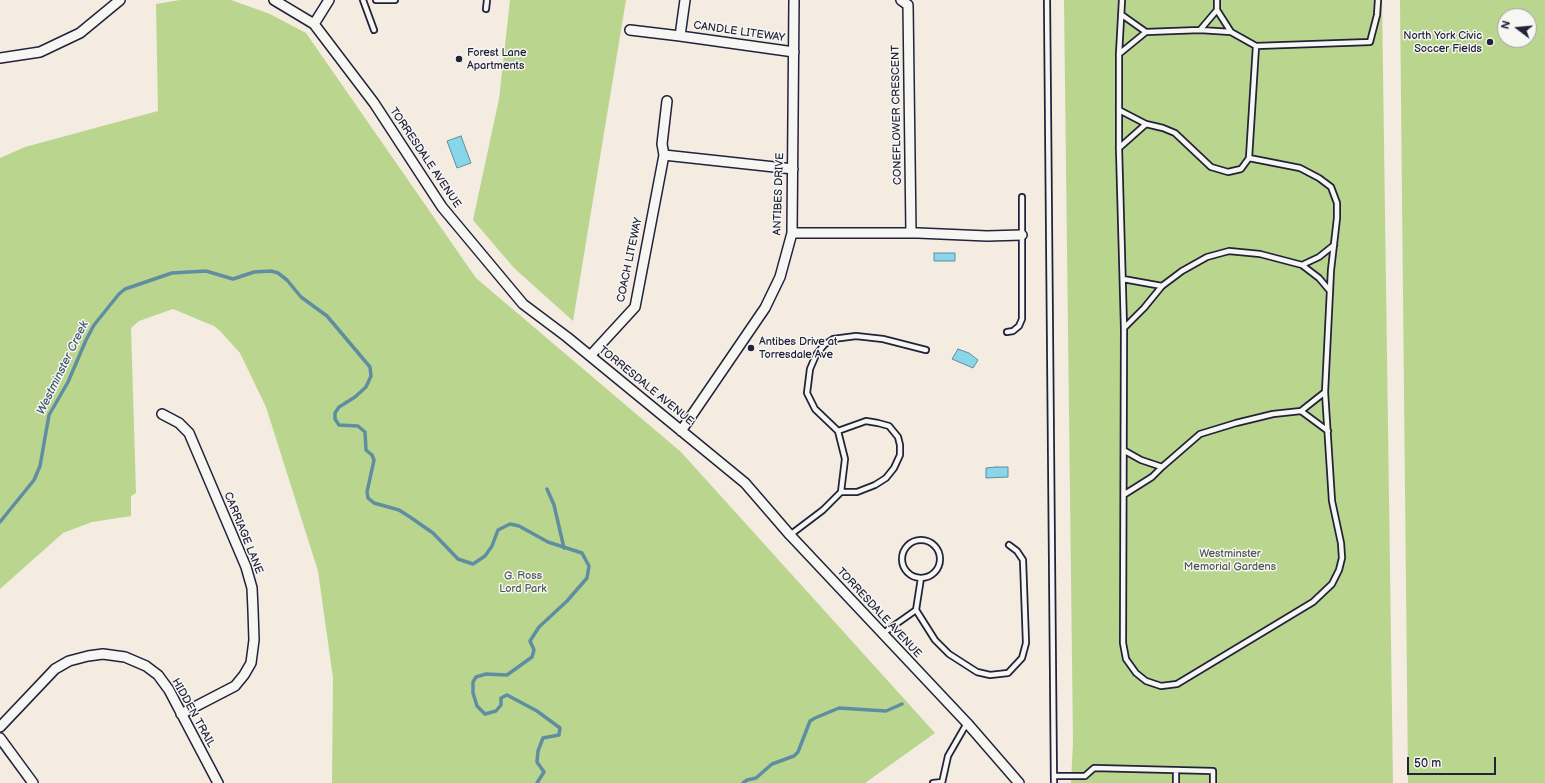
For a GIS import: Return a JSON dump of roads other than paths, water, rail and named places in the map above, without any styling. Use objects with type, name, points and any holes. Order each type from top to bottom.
[{"type":"street","points":[[0,58],[40,52],[80,33],[120,0]]},
{"type":"street","name":"TORRESDALE AVENUE","points":[[274,0],[314,24],[374,103],[442,207],[522,304],[590,356],[745,483],[790,535],[967,723],[1019,783]]},
{"type":"street","points":[[314,24],[329,0]]},
{"type":"street","name":"CANDLE LITEWAY","points":[[680,36],[685,0]]},
{"type":"street","name":"ANTIBES DRIVE","points":[[681,430],[765,308],[780,277],[792,233],[794,0]]},
{"type":"street","name":"CONEFLOWER CRESCENT","points":[[901,0],[908,5],[910,233]]},
{"type":"street","name":"CANDLE LITEWAY","points":[[630,30],[794,52]]},
{"type":"street","name":"COACH LITEWAY","points":[[590,356],[635,306],[664,155],[662,144],[667,101]]},
{"type":"street","points":[[664,155],[778,168],[793,168]]},
{"type":"street","points":[[792,233],[910,233],[987,236],[1022,235]]},
{"type":"street","name":"CARRIAGE LANE","points":[[162,414],[179,422],[189,433],[246,567],[252,595],[254,640],[251,663],[244,675],[235,686],[181,714]]},
{"type":"street","name":"HIDDEN TRAIL","points":[[0,727],[55,669],[78,658],[95,655],[124,657],[146,666],[158,675],[169,690],[218,783]]},
{"type":"street","points":[[0,738],[33,783]]},
{"type":"lane","points":[[363,0],[374,30]]},
{"type":"lane","points":[[376,0],[395,0]]},
{"type":"lane","points":[[486,9],[487,0]]},
{"type":"lane","points":[[1046,0],[1054,783]]},
{"type":"lane","points":[[1122,0],[1119,54],[1119,148],[1124,328],[1124,643],[1126,659],[1136,673],[1146,681],[1161,686],[1178,684],[1313,602],[1332,584],[1342,558],[1341,543],[1332,501],[1328,430],[1324,392],[1330,291],[1337,218],[1336,203],[1331,187],[1319,178],[1300,168],[1249,158]]},
{"type":"lane","points":[[1217,0],[1217,10],[1232,32],[1256,46],[1370,42],[1377,15],[1378,0]]},
{"type":"lane","points":[[1200,30],[1217,10]]},
{"type":"lane","points":[[1122,15],[1146,32]]},
{"type":"lane","points":[[1119,54],[1146,32],[1200,30],[1232,32]]},
{"type":"lane","points":[[1119,110],[1146,124],[1175,133],[1211,167],[1228,172],[1241,169],[1249,158],[1256,46]]},
{"type":"lane","points":[[1119,148],[1146,124]]},
{"type":"lane","points":[[1007,332],[1013,331],[1019,326],[1022,319],[1022,197]]},
{"type":"lane","points":[[1302,265],[1319,257],[1334,245]]},
{"type":"lane","points":[[1124,328],[1144,308],[1162,286],[1182,271],[1207,257],[1229,252],[1260,254],[1302,265],[1319,278],[1330,291]]},
{"type":"lane","points":[[1123,279],[1162,286]]},
{"type":"lane","points":[[790,535],[823,510],[841,492],[845,459],[838,431],[815,409],[807,393],[810,368],[816,355],[824,345],[833,340],[856,336],[883,339],[926,350]]},
{"type":"lane","points":[[1125,494],[1152,477],[1200,434],[1236,422],[1273,414],[1301,411],[1324,392]]},
{"type":"lane","points":[[1301,411],[1328,430]]},
{"type":"lane","points":[[838,431],[866,421],[878,423],[889,426],[898,437],[900,445],[900,455],[894,468],[886,478],[875,486],[857,492],[841,492]]},
{"type":"lane","points":[[1125,451],[1142,460],[1162,467]]},
{"type":"lane","points":[[924,540],[935,546],[940,557],[939,564],[932,574],[921,578],[914,577],[908,572],[902,563],[902,557],[904,551],[912,542],[924,540]]},
{"type":"lane","points":[[921,578],[916,610],[935,640],[954,658],[977,672],[990,675],[1008,673],[1022,658],[1026,643],[1024,560],[1017,551],[1009,546]]},
{"type":"lane","points":[[882,634],[916,610]]},
{"type":"lane","points":[[933,783],[942,783],[948,756],[967,723]]},
{"type":"lane","points":[[1054,776],[1085,776],[1094,768],[1213,771],[1213,783]]},
{"type":"lane","points":[[1176,770],[1176,783]]},
{"type":"lane","points":[[1085,776],[1085,783]]},
{"type":"water","points":[[461,136],[471,163],[457,168],[447,141]]},
{"type":"water","points":[[934,253],[955,253],[955,261],[934,261]]},
{"type":"water","points":[[958,349],[969,353],[978,360],[973,368],[952,359]]},
{"type":"water","points":[[1008,467],[1008,477],[986,478],[986,468]]},
{"type":"waterway","name":"Westminster Creek","points":[[0,522],[34,480],[40,466],[49,415],[68,382],[94,325],[119,294],[125,289],[172,273],[206,271],[233,279],[254,272],[271,271],[278,273],[287,280],[301,297],[327,316],[370,367],[371,376],[366,387],[355,397],[339,407],[335,413],[335,419],[339,425],[358,426],[365,432],[366,450],[372,455],[374,460],[367,492],[368,498],[374,503],[399,510],[433,533],[458,559],[473,564],[485,556],[492,546],[498,530],[510,524],[519,526],[548,542],[582,553],[589,566],[587,578],[567,601],[539,627],[530,641],[534,650],[532,657],[507,675],[486,674],[476,677],[473,682],[473,693],[477,706],[485,714],[496,711],[501,705],[501,698],[507,695],[537,711],[560,728],[559,735],[543,738],[538,751],[537,762],[544,772],[537,783]]},
{"type":"waterway","points":[[547,489],[554,505],[564,548]]},
{"type":"waterway","points":[[743,783],[747,780],[756,778],[772,764],[794,756],[798,752],[810,721],[815,718],[839,708],[886,711],[902,704]]},
{"type":"place","name":"North York Civic Soccer Fields","points":[[1490,42]]},
{"type":"place","name":"Forest Lane Apartments","points":[[459,59]]},
{"type":"place","name":"Antibes Drive at Torresdale Ave","points":[[751,348]]},
{"type":"park label","name":"Westminster Memorial Gardens","points":[[1230,560]]},
{"type":"park label","name":"G. Ross Lord Park","points":[[523,582]]}]
